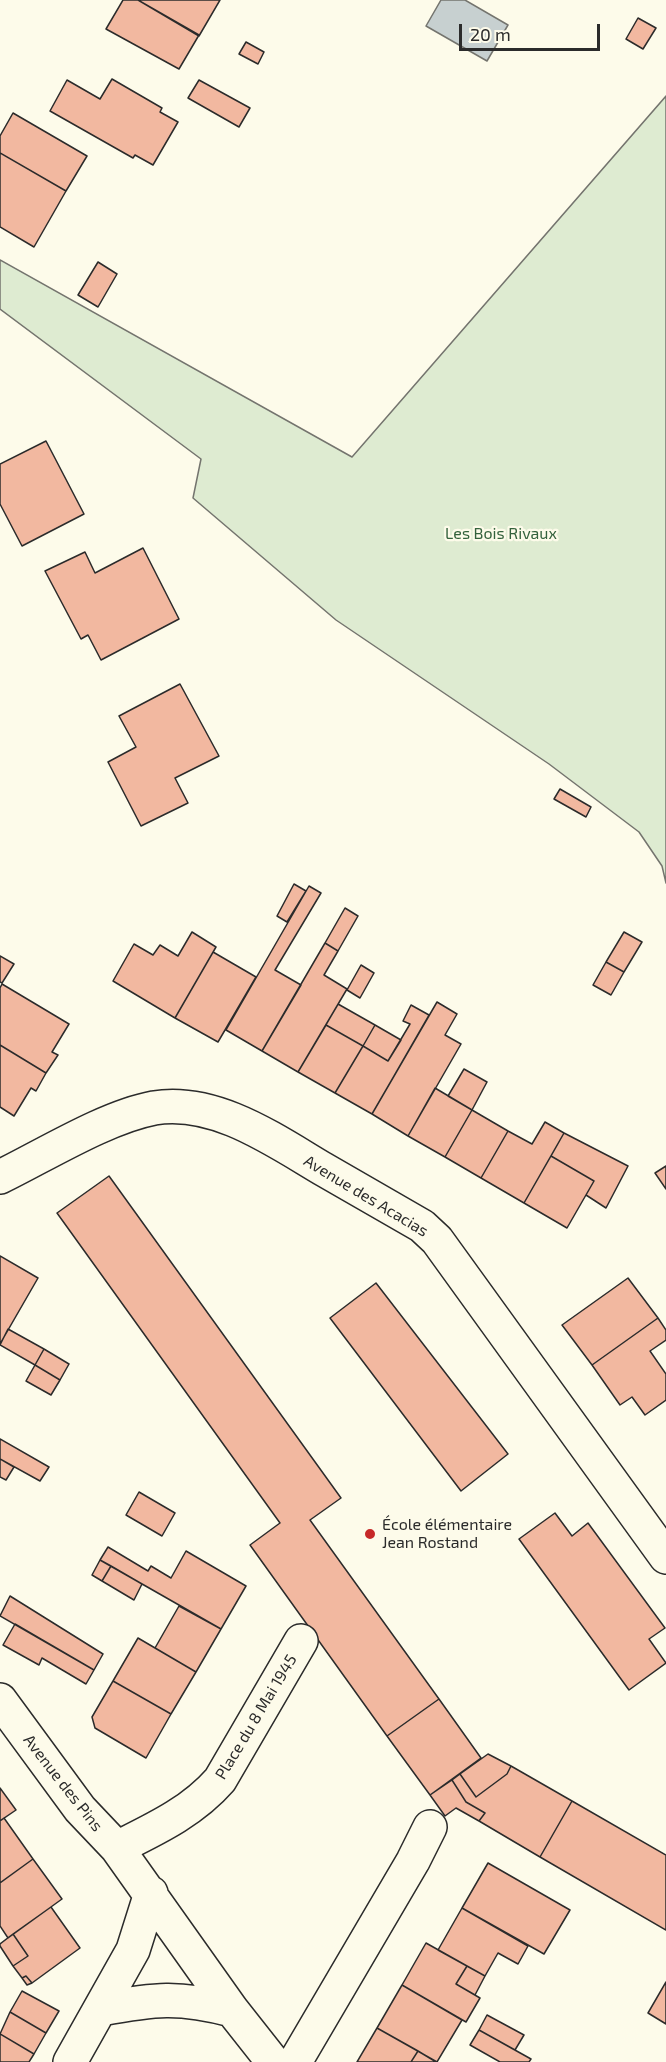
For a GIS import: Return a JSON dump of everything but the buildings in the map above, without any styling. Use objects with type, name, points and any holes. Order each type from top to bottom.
[{"type":"street","name":"Avenue des Acacias","points":[[0,1177],[110,1123],[156,1108],[207,1111],[266,1135],[422,1226],[437,1240],[666,1557]]},
{"type":"street","name":"Place du 8 Mai 1945","points":[[117,1848],[186,1812],[213,1788],[301,1641]]},
{"type":"street","name":"Avenue des Pins","points":[[0,1700],[80,1809],[117,1848],[151,1893]]},
{"type":"street","points":[[295,2062],[407,1871],[430,1827]]},
{"type":"street","points":[[70,2062],[134,1950],[151,1893]]},
{"type":"street","points":[[151,1893],[232,2010],[273,2062]]},
{"type":"street","points":[[101,2009],[162,1999],[186,2000],[232,2010]]},
{"type":"green space","name":"Les Bois Rivaux","points":[[666,96],[666,883],[662,866],[639,832],[549,764],[336,620],[193,498],[201,459],[0,309],[0,260],[352,457]]},
{"type":"shaded area","points":[[441,0],[465,0],[508,25],[487,61],[426,26]]},
{"type":"place","name":"École élémentaire Jean Rostand","points":[[370,1534]]}]
